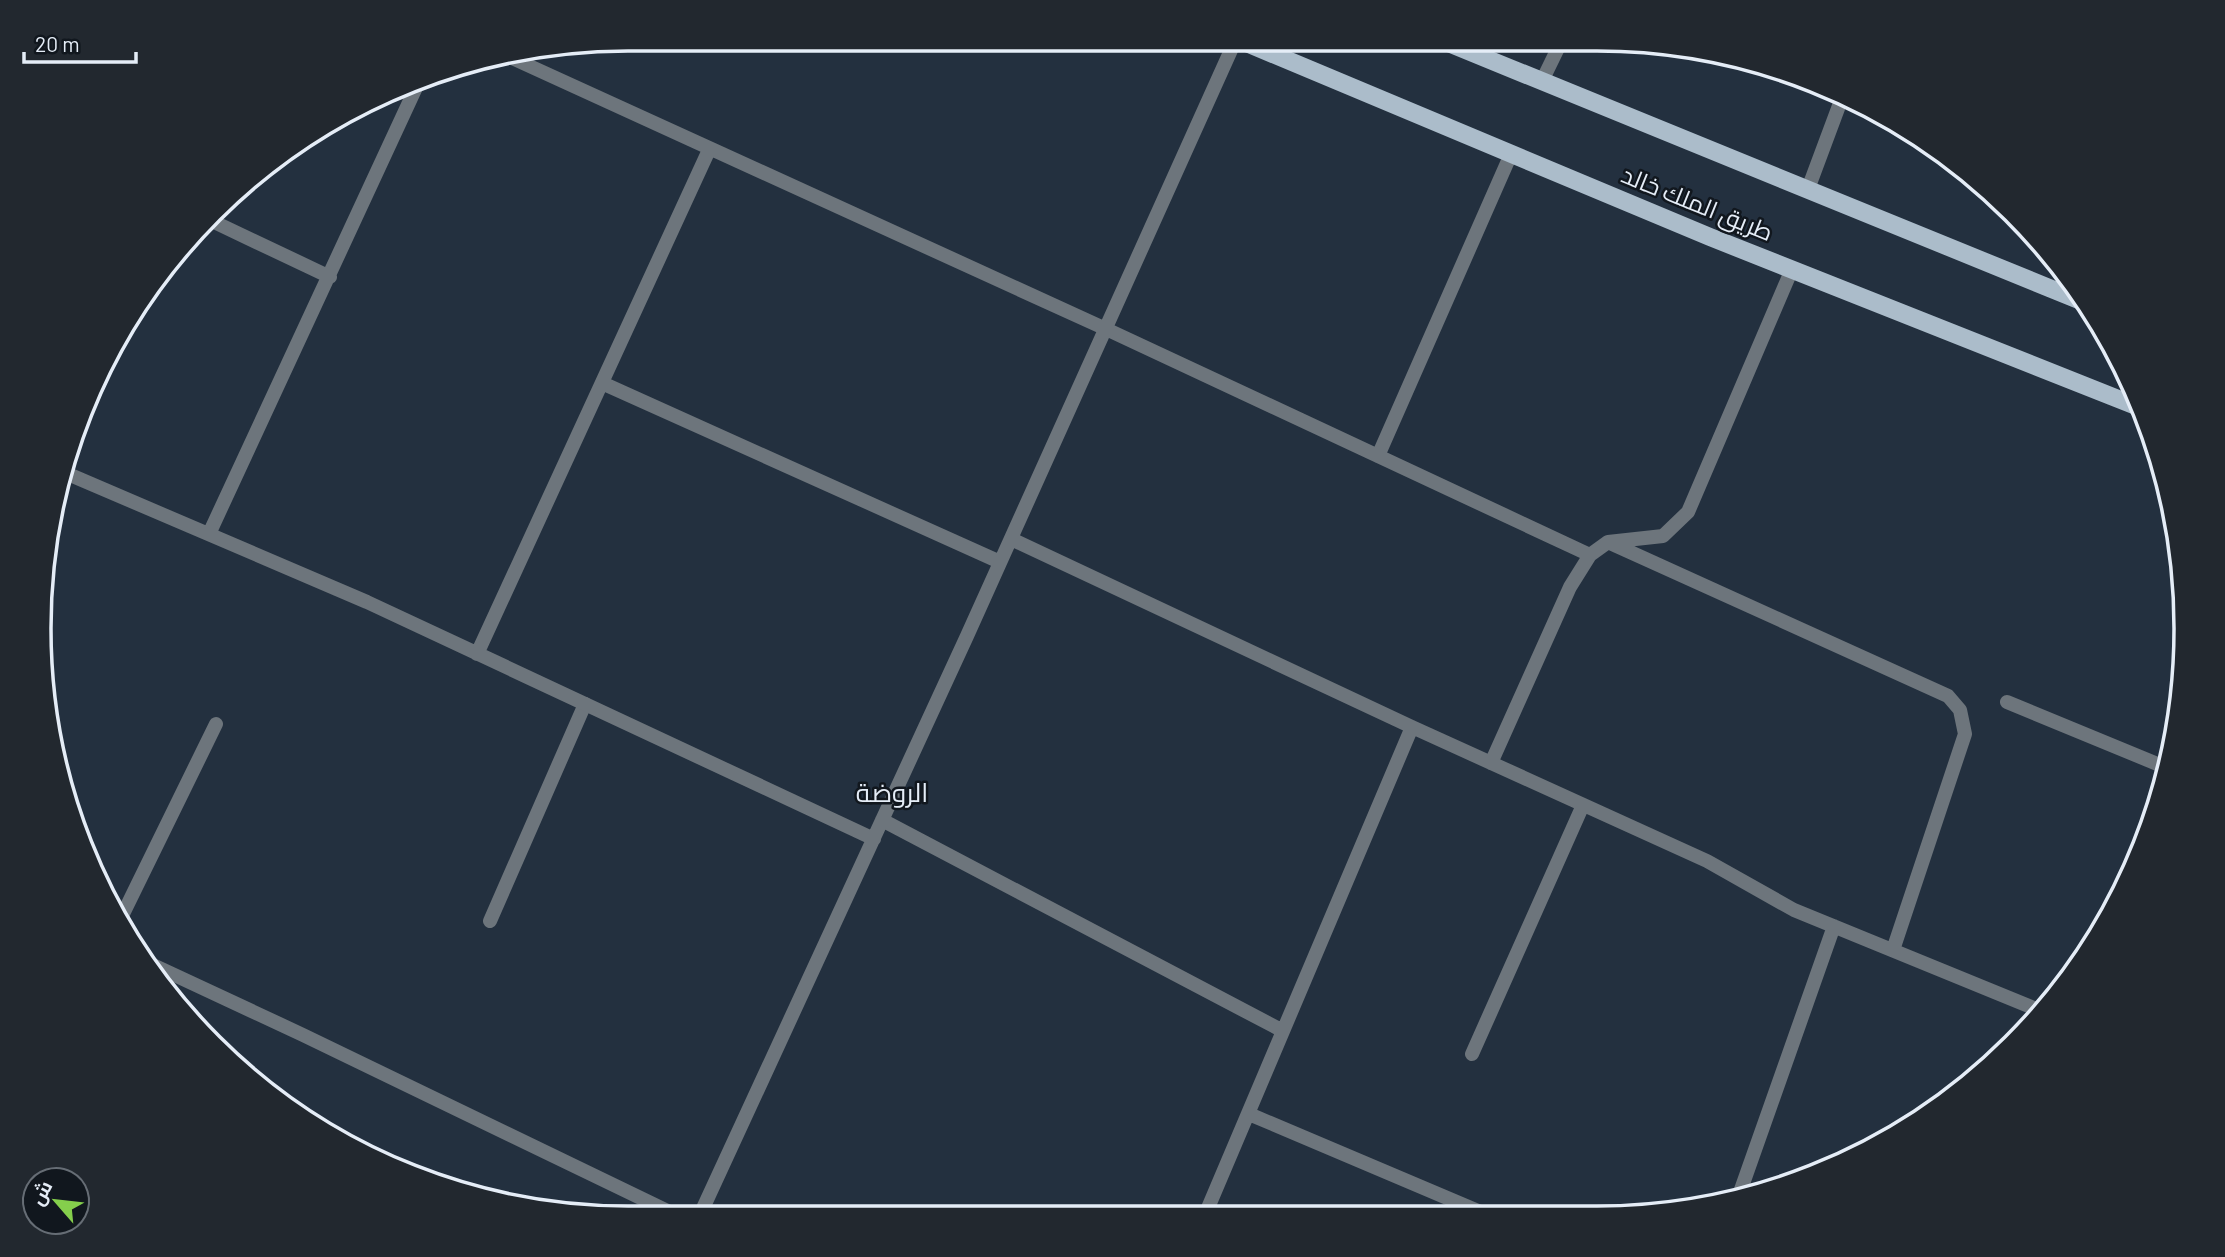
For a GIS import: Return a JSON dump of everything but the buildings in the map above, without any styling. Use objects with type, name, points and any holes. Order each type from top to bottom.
[{"type":"main road","name":"طريق الملك خالد","points":[[1265,51],[1792,269],[2128,403]]},
{"type":"main road","points":[[1468,51],[1808,189],[2060,284]]},
{"type":"street","points":[[704,1206],[1011,539],[1231,51]]},
{"type":"street","points":[[1542,81],[1557,51]]},
{"type":"street","points":[[519,61],[1105,329],[1590,555]]},
{"type":"street","points":[[209,534],[414,92]]},
{"type":"street","points":[[1808,189],[1839,104]]},
{"type":"street","points":[[477,654],[709,150]]},
{"type":"street","points":[[1378,456],[1511,154]]},
{"type":"street","points":[[217,223],[330,277]]},
{"type":"street","points":[[1491,763],[1570,587],[1590,555],[1608,541],[1664,536],[1688,513],[1792,269]]},
{"type":"street","points":[[602,383],[1000,562]]},
{"type":"street","points":[[71,475],[367,602],[874,839]]},
{"type":"street","points":[[1011,539],[1412,727],[1707,861],[1794,910],[2032,1007]]},
{"type":"street","points":[[1608,541],[1948,696],[1960,710],[1965,734],[1893,950]]},
{"type":"street","points":[[2007,702],[2158,764]]},
{"type":"street","points":[[490,921],[585,704]]},
{"type":"street","points":[[125,911],[216,724]]},
{"type":"street","points":[[1209,1206],[1412,727]]},
{"type":"street","points":[[1472,1054],[1583,805]]},
{"type":"street","points":[[882,820],[1283,1031]]},
{"type":"street","points":[[1742,1188],[1834,926]]},
{"type":"street","points":[[163,970],[657,1206]]},
{"type":"street","points":[[1249,1114],[1466,1206]]},
{"type":"district","name":"الروضة","points":[[892,793]]}]
